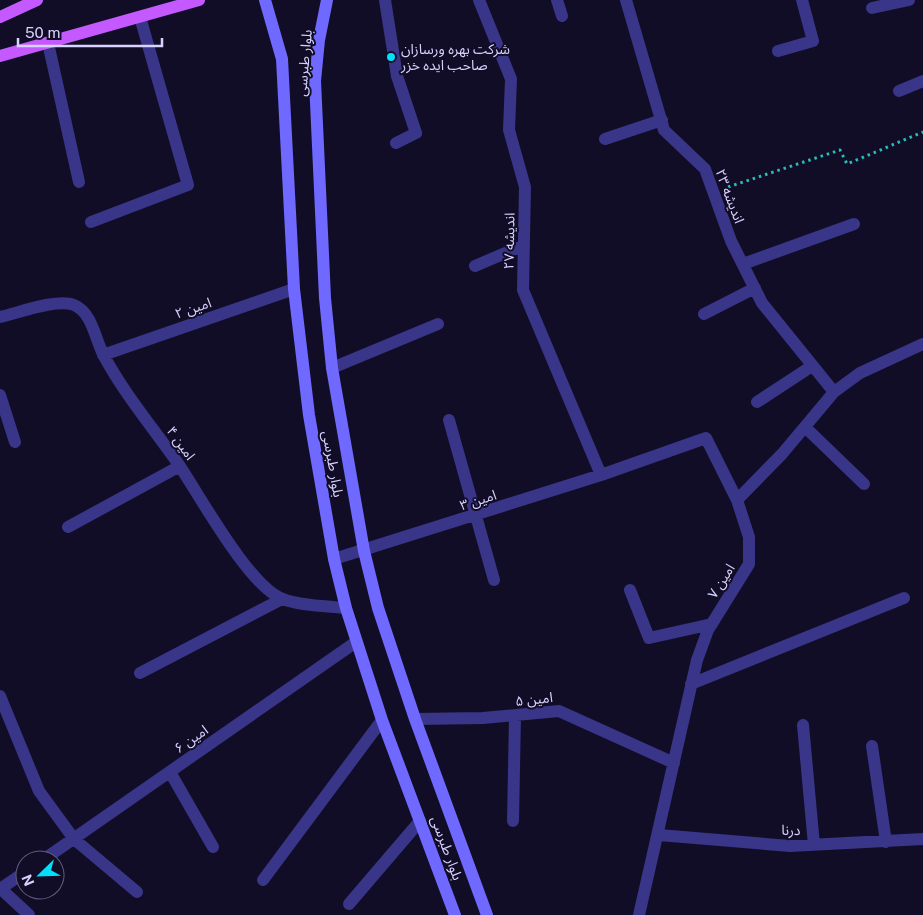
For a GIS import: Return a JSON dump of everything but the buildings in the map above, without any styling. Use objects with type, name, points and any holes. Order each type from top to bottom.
[{"type":"main road","points":[[0,17],[37,0]]},
{"type":"main road","points":[[0,56],[199,0]]},
{"type":"main road","name":"بلوار طبرسی","points":[[265,0],[282,59],[294,289],[309,415],[334,559],[356,642],[382,720],[455,915]]},
{"type":"main road","name":"بلوار طبرسی","points":[[327,0],[319,40],[315,81],[325,298],[332,368],[364,551],[378,608],[415,719],[487,915]]},
{"type":"street","points":[[385,0],[397,76],[416,133],[396,143]]},
{"type":"street","name":"اندیشه ۲۷","points":[[479,0],[511,79],[509,130],[525,187],[522,290],[601,475]]},
{"type":"street","points":[[557,0],[562,16]]},
{"type":"street","name":"اندیشه ۲۳","points":[[626,0],[664,130],[704,169],[731,242],[762,303],[834,392]]},
{"type":"street","points":[[778,51],[813,41],[802,0]]},
{"type":"street","points":[[872,8],[908,0]]},
{"type":"street","points":[[91,222],[188,185],[140,16]]},
{"type":"street","points":[[48,43],[79,182]]},
{"type":"street","points":[[899,91],[923,81]]},
{"type":"street","points":[[605,139],[662,120]]},
{"type":"street","points":[[743,264],[854,224]]},
{"type":"street","points":[[475,266],[524,245]]},
{"type":"street","points":[[704,314],[755,288]]},
{"type":"street","name":"امین ۲","points":[[103,355],[294,289]]},
{"type":"street","name":"امین ۴","points":[[0,317],[51,305],[67,303],[76,306],[90,321],[103,355],[134,403],[180,466],[234,550],[259,582],[282,599],[346,608]]},
{"type":"street","points":[[332,368],[438,324]]},
{"type":"street","points":[[737,500],[782,454],[834,392],[860,373],[923,344]]},
{"type":"street","points":[[757,402],[812,366]]},
{"type":"street","points":[[0,396],[15,442]]},
{"type":"street","points":[[449,420],[494,580]]},
{"type":"street","points":[[805,427],[864,484]]},
{"type":"street","name":"امین ۳","points":[[334,559],[475,517],[706,438],[737,500]]},
{"type":"street","points":[[68,528],[180,466]]},
{"type":"street","name":"امین ۷","points":[[639,915],[659,836],[697,660],[712,624],[749,564],[749,537],[737,500]]},
{"type":"street","points":[[630,590],[650,638],[712,624]]},
{"type":"street","points":[[692,684],[904,598]]},
{"type":"street","points":[[140,673],[282,599]]},
{"type":"street","name":"امین ۶","points":[[58,850],[356,642]]},
{"type":"street","points":[[0,696],[38,791],[74,839],[137,892]]},
{"type":"street","name":"امین ۵","points":[[415,719],[515,716],[559,710],[674,763]]},
{"type":"street","points":[[513,821],[515,716]]},
{"type":"street","points":[[263,880],[382,720]]},
{"type":"street","points":[[803,725],[814,845]]},
{"type":"street","points":[[872,746],[886,842]]},
{"type":"street","points":[[170,772],[213,847]]},
{"type":"street","points":[[349,904],[420,821]]},
{"type":"street","name":"درنا","points":[[659,836],[790,846],[923,840]]},
{"type":"street","points":[[15,879],[0,889],[29,915]]},
{"type":"path","points":[[713,192],[840,150],[846,164],[923,132]]},
{"type":"place","name":"شرکت بهره ورسازان صاحب ایده خزر","points":[[391,57]]}]
